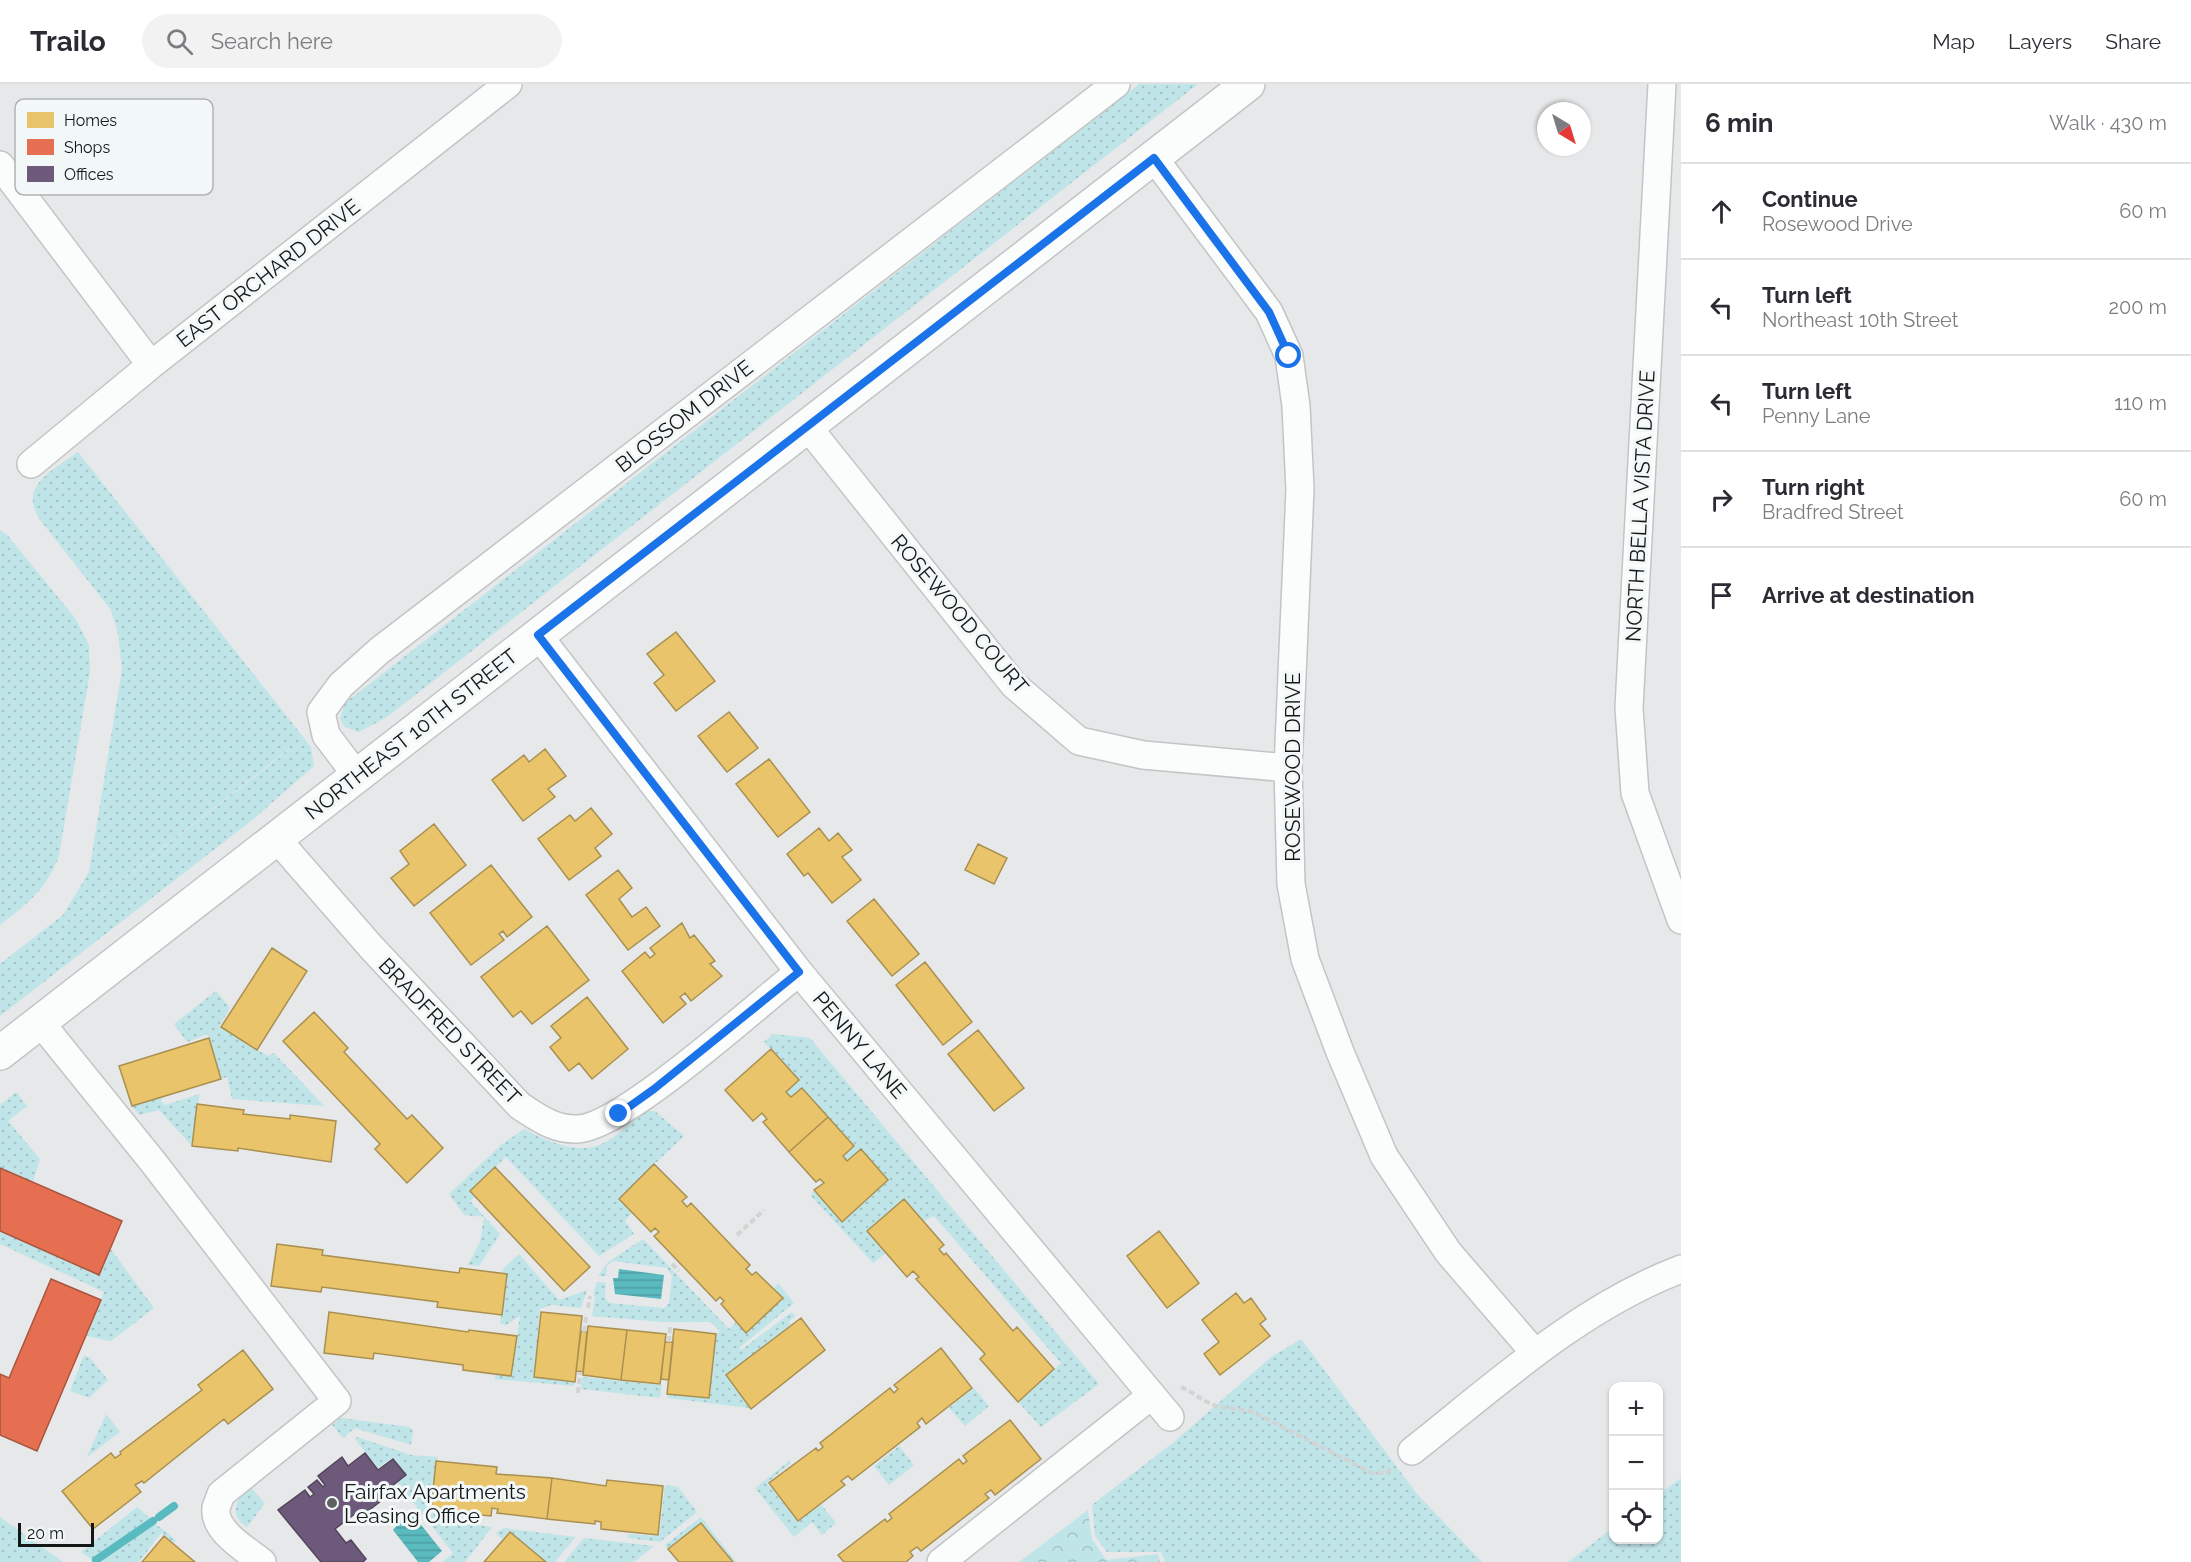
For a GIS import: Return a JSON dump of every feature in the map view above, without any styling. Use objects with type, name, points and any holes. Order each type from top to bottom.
[{"type":"main road","name":"NORTHEAST 10TH STREET","points":[[0,1053],[1248,84]]},
{"type":"street","name":"EAST ORCHARD DRIVE","points":[[30,464],[151,365],[508,84]]},
{"type":"street","name":"BLOSSOM DRIVE","points":[[357,776],[326,735],[321,712],[341,685],[388,644],[1116,84]]},
{"type":"street","name":"NORTH BELLA VISTA DRIVE","points":[[1662,84],[1629,708],[1635,793],[1681,920]]},
{"type":"street","name":"ROSEWOOD DRIVE","points":[[1154,158],[1269,312],[1289,356],[1296,406],[1300,489],[1288,768],[1291,884],[1305,959],[1384,1156],[1448,1252],[1534,1352]]},
{"type":"street","points":[[0,165],[15,185]]},
{"type":"street","points":[[23,195],[151,365]]},
{"type":"street","name":"ROSEWOOD COURT","points":[[807,426],[1014,685],[1079,741],[1143,755],[1288,768]]},
{"type":"street","name":"PENNY LANE","points":[[538,635],[799,972],[1170,1417]]},
{"type":"street","name":"BRADFRED STREET","points":[[276,838],[371,947],[520,1106],[549,1125],[563,1129],[597,1126],[619,1114],[654,1089],[799,972]]},
{"type":"street","points":[[40,1022],[337,1401],[221,1494],[216,1509],[219,1523],[234,1540],[262,1562]]},
{"type":"street","points":[[1412,1451],[1534,1352],[1648,1281],[1681,1269]]},
{"type":"street","points":[[941,1562],[1152,1395]]},
{"type":"path","points":[[737,1235],[764,1210]]},
{"type":"path","points":[[672,1264],[679,1271]]},
{"type":"path","points":[[588,1308],[590,1296]]},
{"type":"path","points":[[584,1332],[586,1317]]},
{"type":"path","points":[[669,1342],[670,1326]]},
{"type":"path","points":[[578,1393],[580,1372]]},
{"type":"path","points":[[1180,1387],[1198,1394],[1212,1405],[1228,1409],[1238,1407],[1255,1413],[1372,1473],[1386,1473],[1412,1451]]},
{"type":"green space","points":[[1139,84],[1198,84],[387,717],[359,732],[345,727],[340,719],[345,703]]},
{"type":"green space","points":[[78,452],[311,747],[314,766],[251,821],[0,1016],[0,964],[63,915],[89,872],[122,669],[118,634],[111,610],[34,509],[35,489],[41,480]],"holes":[[[289,749],[290,749],[27,954]]]},
{"type":"green space","points":[[0,530],[8,536],[75,618],[89,645],[90,672],[59,856],[42,887],[0,925]]},
{"type":"green space","points":[[216,991],[230,1008],[219,1026],[268,1056],[274,1053],[324,1106],[232,1099],[227,1077],[221,1079],[208,1034],[187,1042],[174,1024]]},
{"type":"green space","points":[[773,1034],[810,1038],[1099,1384],[1041,1427],[1018,1402],[1061,1363],[934,1216],[924,1221],[904,1199],[867,1231],[886,1253],[873,1263],[811,1196],[814,1190],[842,1221],[888,1180],[861,1149],[847,1161],[843,1156],[854,1146],[803,1088],[791,1097],[786,1092],[799,1080],[764,1042]]},
{"type":"green space","points":[[15,1093],[27,1106],[8,1121],[40,1159],[33,1182],[0,1168],[0,1105]]},
{"type":"green space","points":[[200,1094],[192,1146],[159,1110],[139,1115],[132,1106],[163,1097],[161,1101],[165,1105]]},
{"type":"green space","points":[[648,1110],[656,1112],[684,1136],[619,1198],[632,1213],[625,1221],[634,1234],[599,1256],[506,1157],[470,1191],[475,1197],[470,1201],[500,1234],[479,1266],[468,1265],[480,1242],[484,1217],[464,1215],[449,1194],[501,1145],[524,1129],[563,1145],[594,1147],[615,1136]]},
{"type":"green space","points":[[0,1231],[110,1248],[154,1308],[111,1341],[87,1336],[104,1292],[0,1244]]},
{"type":"green space","points":[[643,1239],[729,1329],[736,1322],[746,1332],[783,1299],[774,1288],[778,1283],[794,1303],[739,1348],[741,1350],[792,1312],[795,1316],[789,1322],[791,1325],[726,1375],[750,1408],[668,1398],[667,1394],[709,1398],[716,1334],[720,1331],[711,1322],[662,1322],[592,1316],[595,1298],[593,1293],[597,1282],[606,1283],[605,1297],[609,1303],[664,1308],[669,1303],[672,1276],[667,1268],[613,1261],[607,1266],[606,1276],[598,1276],[608,1262]]},
{"type":"green space","points":[[519,1254],[559,1300],[587,1290],[581,1308],[551,1305],[540,1309],[534,1377],[575,1382],[574,1386],[494,1379],[496,1374],[511,1376],[520,1316],[506,1325],[500,1324],[507,1275],[503,1274],[503,1269]]},
{"type":"green space","points":[[1301,1339],[1417,1494],[1482,1562],[1165,1562],[1161,1552],[1107,1552],[1095,1536],[1092,1505],[1174,1442],[1270,1358]]},
{"type":"green space","points":[[84,1355],[90,1358],[108,1380],[89,1398],[70,1391]]},
{"type":"green space","points":[[582,1377],[662,1385],[660,1398],[581,1389]]},
{"type":"green space","points":[[974,1388],[989,1406],[965,1426],[949,1408]]},
{"type":"green space","points":[[106,1414],[120,1432],[87,1457]]},
{"type":"green space","points":[[341,1418],[409,1427],[413,1430],[411,1445],[355,1428],[343,1438],[332,1425]]},
{"type":"green space","points":[[357,1437],[411,1455],[438,1457],[430,1510],[463,1514],[462,1523],[492,1527],[465,1562],[442,1562],[453,1553],[397,1482],[406,1474],[392,1458],[378,1468],[355,1439]]},
{"type":"green space","points":[[899,1446],[914,1465],[889,1485],[874,1466]]},
{"type":"green space","points":[[789,1461],[791,1463],[767,1483],[798,1522],[821,1504],[836,1523],[822,1535],[812,1522],[794,1537],[755,1488]]},
{"type":"green space","points":[[1681,1478],[1681,1562],[1568,1562],[1609,1531],[1609,1544],[1663,1544],[1663,1491]]},
{"type":"green space","points":[[665,1485],[678,1487],[697,1512],[660,1542],[628,1538],[628,1534],[659,1536]]},
{"type":"green space","points":[[250,1487],[265,1503],[247,1527],[237,1518],[236,1507],[241,1496]]},
{"type":"green space","points":[[137,1507],[151,1519],[92,1560],[81,1552]]},
{"type":"green space","points":[[1088,1510],[1092,1539],[1106,1560],[1158,1554],[1160,1562],[1019,1562]]},
{"type":"green space","points":[[0,1517],[63,1562],[0,1562]]},
{"type":"green space","points":[[701,1517],[736,1562],[733,1562],[701,1523],[668,1549],[665,1545]]},
{"type":"green space","points":[[154,1523],[176,1540],[174,1543],[161,1533],[139,1562],[100,1562]]},
{"type":"green space","points":[[504,1528],[576,1537],[555,1562],[547,1562],[509,1531],[502,1539],[496,1533]]},
{"type":"green space","points":[[584,1538],[654,1546],[634,1562],[564,1562]]},
{"type":"water","points":[[619,1269],[664,1275],[661,1299],[615,1294],[613,1278],[618,1278]]},
{"type":"water","points":[[414,1516],[442,1551],[429,1562],[418,1562],[393,1530],[404,1518],[407,1521]]},
{"type":"building: Homes","points":[[676,632],[715,681],[676,711],[654,683],[664,675],[647,654]]},
{"type":"building: Homes","points":[[729,712],[758,748],[727,772],[698,736]]},
{"type":"building: Homes","points":[[545,749],[566,776],[548,789],[555,797],[523,821],[492,780],[524,755],[529,762]]},
{"type":"building: Homes","points":[[769,759],[810,812],[778,837],[736,784]]},
{"type":"building: Homes","points":[[591,808],[612,834],[595,848],[601,856],[569,880],[538,839],[570,815],[575,821]]},
{"type":"building: Homes","points":[[434,824],[466,865],[414,906],[391,878],[409,864],[400,851]]},
{"type":"building: Homes","points":[[819,828],[829,841],[838,833],[852,850],[842,857],[861,880],[832,903],[808,873],[804,876],[787,854]]},
{"type":"building: Homes","points":[[978,844],[1007,858],[994,884],[965,870]]},
{"type":"building: Homes","points":[[491,865],[532,917],[507,937],[503,931],[499,934],[504,940],[471,965],[430,913]]},
{"type":"building: Homes","points":[[618,870],[632,888],[619,899],[632,917],[646,907],[660,926],[628,950],[586,895]]},
{"type":"building: Homes","points":[[874,899],[919,954],[892,976],[847,921]]},
{"type":"building: Homes","points":[[682,923],[690,938],[694,935],[715,961],[710,964],[722,976],[691,1001],[685,993],[680,997],[686,1004],[663,1023],[622,971],[645,952],[650,958],[655,954],[650,948]]},
{"type":"building: Homes","points":[[547,926],[589,980],[532,1024],[521,1011],[513,1017],[481,977]]},
{"type":"building: Homes","points":[[272,948],[307,971],[257,1050],[221,1027]]},
{"type":"building: Homes","points":[[925,962],[972,1022],[943,1045],[896,985]]},
{"type":"building: Homes","points":[[587,997],[628,1049],[592,1079],[579,1063],[569,1071],[550,1047],[561,1038],[551,1026]]},
{"type":"building: Homes","points":[[314,1012],[348,1048],[344,1052],[407,1119],[412,1115],[443,1148],[407,1183],[375,1149],[380,1144],[283,1041]]},
{"type":"building: Homes","points":[[978,1030],[1024,1088],[994,1111],[948,1054]]},
{"type":"building: Homes","points":[[209,1038],[221,1079],[132,1106],[119,1066]]},
{"type":"building: Homes","points":[[771,1049],[799,1080],[786,1092],[791,1097],[802,1088],[828,1117],[789,1152],[763,1122],[767,1119],[762,1113],[753,1121],[725,1090]]},
{"type":"building: Homes","points":[[197,1104],[244,1110],[243,1114],[290,1119],[290,1115],[336,1121],[331,1162],[238,1148],[238,1151],[192,1146]]},
{"type":"building: Homes","points":[[828,1117],[854,1146],[843,1156],[847,1161],[861,1149],[888,1180],[842,1222],[814,1190],[824,1183],[820,1179],[816,1182],[789,1152]]},
{"type":"building: Homes","points":[[654,1164],[687,1197],[682,1201],[687,1207],[691,1203],[750,1265],[746,1269],[752,1275],[756,1272],[783,1298],[746,1333],[721,1304],[724,1301],[720,1297],[716,1301],[654,1236],[659,1232],[655,1228],[651,1232],[619,1199]]},
{"type":"building: Homes","points":[[495,1167],[590,1267],[564,1291],[470,1191]]},
{"type":"building: Homes","points":[[904,1199],[944,1245],[939,1249],[944,1255],[946,1253],[1013,1331],[1017,1327],[1054,1369],[1018,1402],[980,1359],[985,1354],[916,1279],[919,1277],[913,1271],[907,1277],[867,1231]]},
{"type":"building: Homes","points":[[1159,1231],[1199,1283],[1167,1308],[1127,1256]]},
{"type":"building: Homes","points":[[277,1244],[323,1250],[322,1255],[459,1273],[460,1268],[507,1274],[502,1315],[437,1307],[438,1302],[322,1287],[321,1292],[271,1286]]},
{"type":"building: Homes","points":[[1236,1293],[1244,1303],[1251,1298],[1266,1319],[1260,1324],[1270,1336],[1220,1375],[1204,1354],[1219,1342],[1202,1320]]},
{"type":"building: Homes","points":[[329,1312],[468,1332],[469,1330],[517,1336],[511,1376],[463,1370],[463,1365],[374,1353],[373,1359],[324,1353]]},
{"type":"building: Homes","points":[[541,1312],[582,1316],[575,1382],[534,1377]]},
{"type":"building: Homes","points":[[801,1318],[825,1350],[751,1409],[726,1375]]},
{"type":"building: Homes","points":[[588,1326],[627,1330],[621,1380],[583,1375]]},
{"type":"building: Homes","points":[[674,1329],[716,1334],[709,1398],[667,1394]]},
{"type":"building: Homes","points":[[627,1330],[666,1334],[660,1384],[621,1380]]},
{"type":"building: Homes","points":[[581,1331],[587,1332],[583,1372],[576,1371]]},
{"type":"building: Homes","points":[[665,1342],[673,1342],[669,1380],[661,1379]]},
{"type":"building: Homes","points":[[941,1348],[972,1388],[926,1424],[922,1418],[917,1423],[920,1427],[852,1480],[848,1476],[841,1481],[845,1485],[798,1521],[769,1483],[816,1448],[818,1451],[823,1447],[820,1443],[890,1388],[894,1393],[898,1389],[894,1385]]},
{"type":"building: Homes","points":[[243,1350],[273,1389],[228,1424],[224,1419],[144,1483],[142,1481],[135,1485],[141,1492],[93,1529],[62,1491],[111,1453],[115,1458],[121,1454],[120,1452],[202,1390],[198,1385]]},
{"type":"building: Homes","points":[[1010,1420],[1041,1459],[995,1495],[991,1490],[985,1494],[989,1498],[921,1551],[917,1547],[910,1552],[913,1556],[906,1562],[844,1562],[838,1555],[885,1519],[887,1522],[892,1518],[889,1514],[959,1459],[963,1464],[967,1461],[963,1456]]},
{"type":"building: Homes","points":[[436,1461],[497,1467],[496,1474],[552,1478],[547,1519],[497,1513],[498,1509],[492,1508],[491,1516],[431,1510]]},
{"type":"building: Homes","points":[[552,1478],[606,1486],[607,1480],[663,1486],[658,1535],[601,1529],[601,1522],[595,1521],[595,1524],[547,1519]]},
{"type":"building: Homes","points":[[701,1523],[733,1562],[679,1562],[668,1549]]},
{"type":"building: Homes","points":[[510,1532],[546,1562],[484,1562]]},
{"type":"building: Homes","points":[[164,1536],[195,1562],[142,1562]]},
{"type":"building: Shops","points":[[0,1168],[122,1221],[99,1275],[0,1231]]},
{"type":"building: Shops","points":[[51,1279],[101,1300],[37,1451],[0,1435],[0,1374],[9,1378]]},
{"type":"building: Offices","name":"Fairfax Apartments Leasing Office","points":[[365,1453],[378,1470],[393,1459],[406,1475],[392,1486],[395,1490],[359,1518],[356,1513],[335,1529],[346,1543],[351,1540],[366,1559],[363,1562],[321,1562],[278,1510],[305,1490],[310,1497],[314,1494],[308,1487],[317,1480],[323,1487],[325,1485],[318,1476],[342,1457],[348,1466]]},
{"type":"waterway","points":[[159,1517],[174,1506]]},
{"type":"waterway","points":[[96,1560],[153,1521]]},
{"type":"place","name":"Fairfax Apartments Leasing Office","points":[[332,1503]]},
{"type":"route","points":[[619,1114],[654,1089],[799,972],[538,635],[1154,158],[1269,312],[1289,356]]}]
